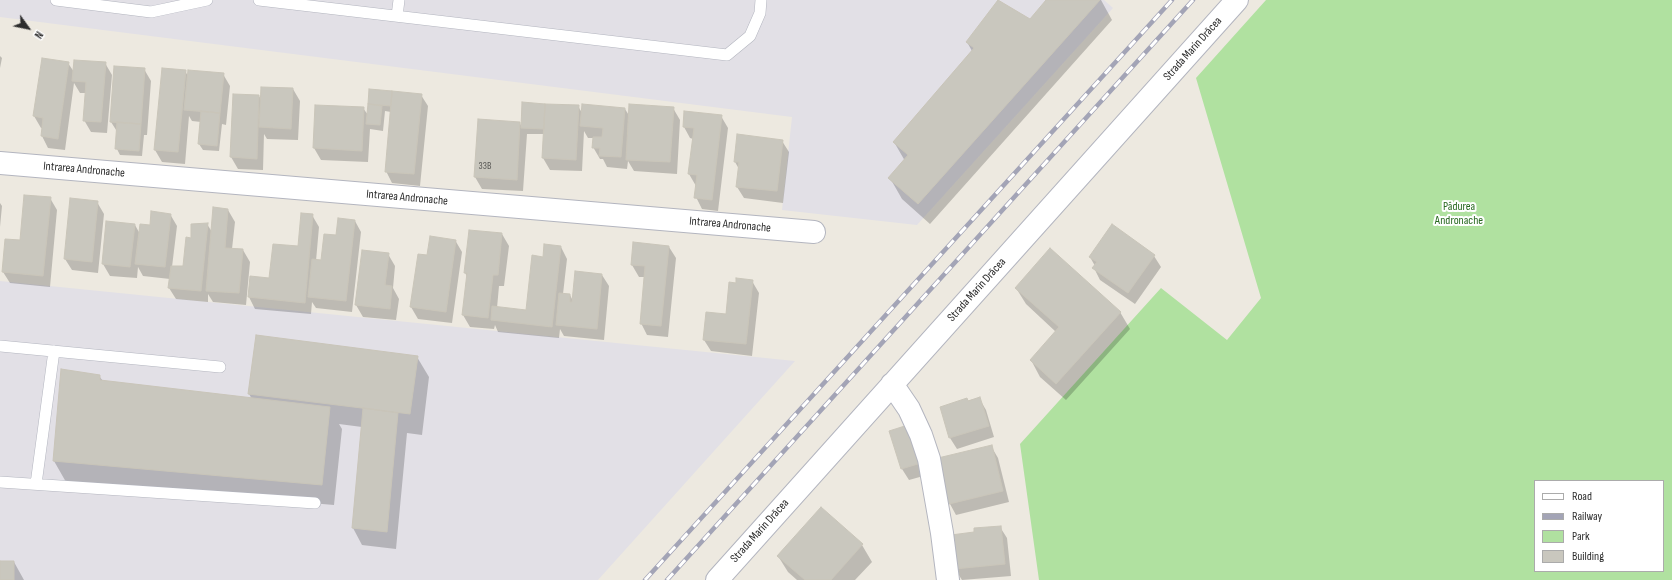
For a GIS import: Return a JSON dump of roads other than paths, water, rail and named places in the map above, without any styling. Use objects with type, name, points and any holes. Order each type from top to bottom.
[{"type":"street","name":"Strada Marin Drăcea","points":[[717,580],[1237,0]]},
{"type":"street","name":"Intrarea Andronache","points":[[0,163],[814,232]]},
{"type":"street","points":[[892,384],[908,409],[921,435],[929,459],[942,533],[948,580]]},
{"type":"lane","points":[[56,0],[150,12],[207,0]]},
{"type":"lane","points":[[259,0],[727,55],[750,36],[760,13],[761,0]]},
{"type":"lane","points":[[397,16],[399,0]]},
{"type":"lane","points":[[0,346],[220,367]]},
{"type":"lane","points":[[36,484],[54,350]]},
{"type":"lane","points":[[0,482],[315,503]]},
{"type":"railway","points":[[645,580],[1172,0]]},
{"type":"railway","points":[[667,580],[1193,0]]},
{"type":"park label","name":"Pădurea Andronache","points":[[1459,214]]}]
